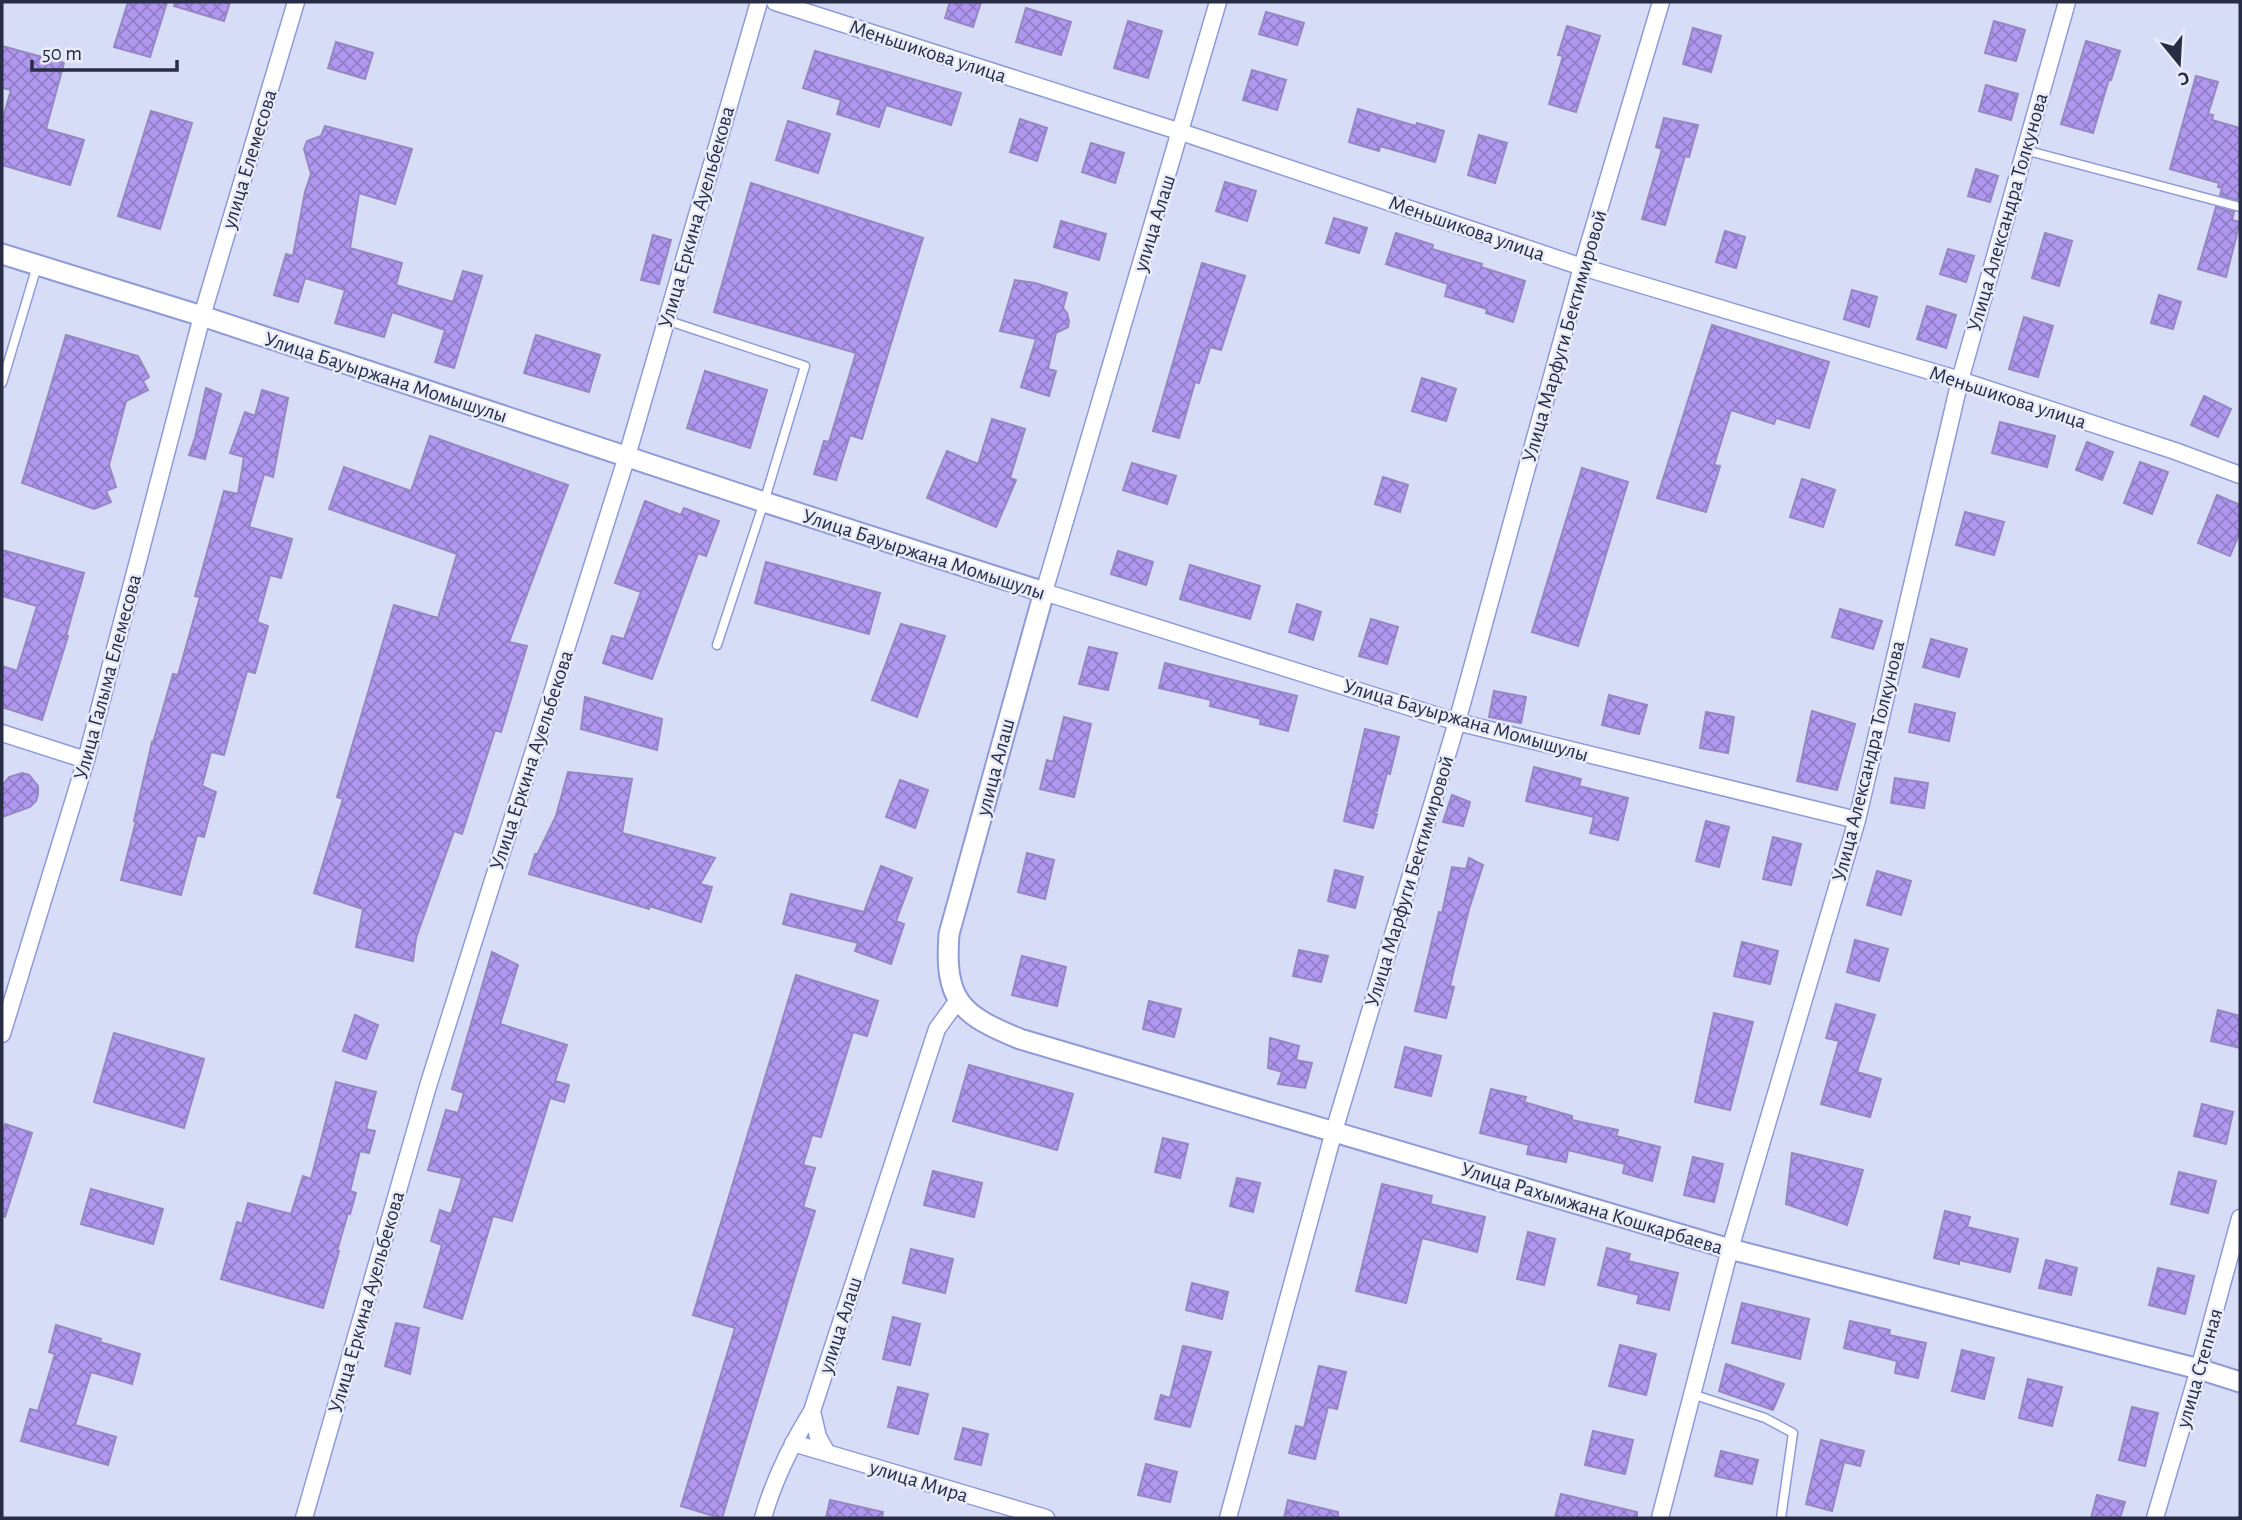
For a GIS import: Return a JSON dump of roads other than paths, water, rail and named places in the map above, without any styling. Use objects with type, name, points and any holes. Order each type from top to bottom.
[{"type":"street","name":"улица Елемесова","points":[[202,316],[296,2]]},
{"type":"street","name":"Улица Еркина Ауельбекова","points":[[304,1518],[428,1086],[627,456],[759,2]]},
{"type":"street","name":"Меньшикова улица","points":[[775,2],[1181,132],[1583,267],[1960,380],[2240,475]]},
{"type":"street","name":"улица Алаш","points":[[763,1518],[771,1488],[812,1411],[937,1029],[958,1000],[950,983],[947,958],[949,934],[1044,592],[1219,2]]},
{"type":"street","name":"Улица Марфуги Бектимировой","points":[[1228,1518],[1334,1131],[1457,722],[1583,267],[1661,2]]},
{"type":"street","name":"Улица Александра Толкунова","points":[[1660,1518],[1730,1249],[1857,820],[1960,380],[2067,2]]},
{"type":"street","name":"Улица Бауыржана Момышулы","points":[[2,254],[202,316],[764,502],[1457,722],[1857,820]]},
{"type":"street","name":"Улица Галыма Елемесова","points":[[2,1034],[86,761],[202,316]]},
{"type":"street","points":[[2,733],[86,761]]},
{"type":"street","name":"Улица Рахымжана Кошкарбаева","points":[[958,1000],[968,1013],[991,1028],[1020,1039],[1730,1249],[2199,1369],[2240,1382]]},
{"type":"street","name":"улица Степная","points":[[2155,1518],[2240,1218]]},
{"type":"street","points":[[812,1411],[818,1437],[827,1453]]},
{"type":"street","name":"улица Мира","points":[[793,1443],[1046,1518]]},
{"type":"lane","points":[[2025,150],[2240,207]]},
{"type":"lane","points":[[2,383],[37,266]]},
{"type":"lane","points":[[666,320],[805,366],[764,502],[716,645]]},
{"type":"lane","points":[[1692,1394],[1765,1418],[1793,1433],[1781,1518]]}]
